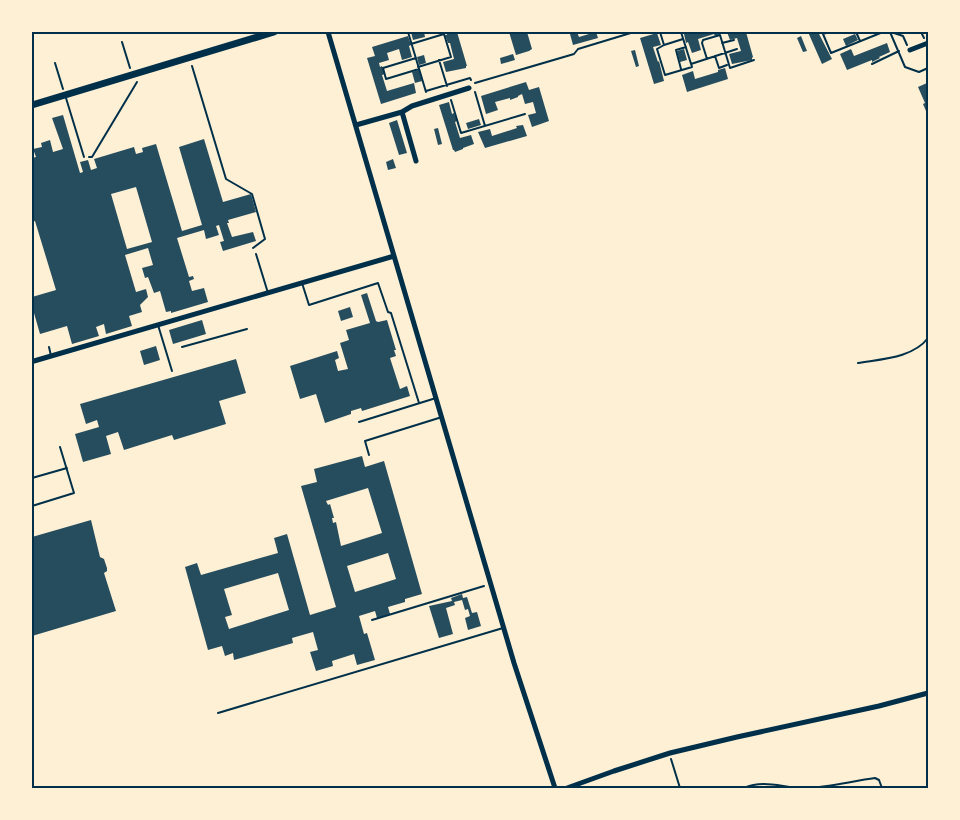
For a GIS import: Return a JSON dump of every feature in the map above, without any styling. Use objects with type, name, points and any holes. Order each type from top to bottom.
[{"type":"street","points":[[32,105],[274,32]]},
{"type":"street","points":[[328,32],[503,628],[555,789]]},
{"type":"street","points":[[910,50],[928,43]]},
{"type":"street","points":[[356,125],[469,88]]},
{"type":"street","points":[[402,111],[416,161]]},
{"type":"street","points":[[34,361],[394,256]]},
{"type":"street","points":[[567,789],[669,753],[928,693]]},
{"type":"lane","points":[[65,95],[84,157]]},
{"type":"lane","points":[[256,254],[267,293]]},
{"type":"lane","points":[[302,283],[309,305],[378,284],[388,312],[391,313],[419,403]]},
{"type":"lane","points":[[158,325],[172,371]]},
{"type":"lane","points":[[182,347],[247,329]]},
{"type":"lane","points":[[858,363],[910,351],[919,347],[928,338]]},
{"type":"lane","points":[[49,347],[51,356]]},
{"type":"lane","points":[[359,422],[436,398]]},
{"type":"lane","points":[[369,455],[365,441],[441,417]]},
{"type":"lane","points":[[32,507],[74,493],[60,447]]},
{"type":"lane","points":[[32,478],[67,468]]},
{"type":"lane","points":[[218,713],[503,628]]},
{"type":"path","points":[[408,32],[429,100]]},
{"type":"path","points":[[469,88],[472,84],[574,54],[578,49],[634,32]]},
{"type":"path","points":[[660,32],[664,45]]},
{"type":"path","points":[[681,32],[692,68],[665,75],[657,49],[683,39]]},
{"type":"path","points":[[829,32],[823,34],[831,53],[882,32]]},
{"type":"path","points":[[856,32],[860,41]]},
{"type":"path","points":[[891,32],[905,67],[919,72],[928,68]]},
{"type":"path","points":[[872,63],[908,48],[903,36],[891,32]]},
{"type":"path","points":[[411,44],[444,34],[451,57],[386,79],[383,68],[416,58]]},
{"type":"path","points":[[707,59],[703,40],[720,35],[730,68],[754,60]]},
{"type":"path","points":[[722,44],[734,40]]},
{"type":"path","points":[[122,42],[132,75]]},
{"type":"path","points":[[682,70],[676,50],[686,47]]},
{"type":"path","points":[[691,64],[737,49]]},
{"type":"path","points":[[715,56],[719,68],[729,65]]},
{"type":"path","points":[[190,57],[226,179],[252,194],[265,239],[253,248],[256,254]]},
{"type":"path","points":[[439,60],[461,133],[525,114]]},
{"type":"path","points":[[55,63],[65,95]]},
{"type":"path","points":[[84,157],[92,157],[143,71]]},
{"type":"path","points":[[372,620],[490,584]]},
{"type":"path","points":[[669,753],[680,789]]},
{"type":"path","points":[[744,789],[765,783],[809,788],[875,778],[879,780],[882,789]]},
{"type":"building","points":[[411,32],[424,32],[425,37],[413,40]]},
{"type":"building","points":[[446,32],[457,32],[466,68],[446,72],[443,62],[454,59],[450,43],[445,35],[447,35]]},
{"type":"building","points":[[509,32],[527,32],[532,49],[516,55]]},
{"type":"building","points":[[577,32],[579,37],[589,34],[588,32],[596,32],[598,38],[573,45],[570,34]]},
{"type":"building","points":[[685,32],[723,33],[698,39],[701,50],[692,53],[688,42],[686,43]]},
{"type":"building","points":[[727,32],[746,32],[752,60],[732,64],[729,54],[741,51],[737,38],[730,40]]},
{"type":"building","points":[[808,32],[818,32],[832,59],[822,64]]},
{"type":"building","points":[[657,33],[661,45],[653,47],[664,81],[654,84],[640,38]]},
{"type":"building","points":[[855,34],[858,40],[846,46],[843,39]]},
{"type":"building","points":[[408,36],[412,57],[402,60],[399,49],[387,53],[389,60],[379,63],[385,74],[382,75],[387,91],[414,83],[416,93],[381,104],[367,58],[375,56],[372,47]]},
{"type":"building","points":[[801,36],[807,51],[803,52],[797,38]]},
{"type":"building","points":[[887,43],[890,52],[872,62],[872,60],[847,70],[840,54],[851,49],[854,56]]},
{"type":"building","points":[[684,49],[687,60],[680,62],[677,51]]},
{"type":"building","points":[[635,50],[639,66],[636,67],[631,51]]},
{"type":"building","points":[[513,54],[515,60],[501,64],[500,58]]},
{"type":"building","points":[[424,55],[426,63],[419,65],[417,57]]},
{"type":"building","points":[[725,68],[728,79],[687,92],[682,75],[693,71],[695,79]]},
{"type":"building","points":[[419,70],[422,81],[415,83],[412,72]]},
{"type":"building","points":[[526,82],[529,90],[539,87],[549,121],[532,127],[528,115],[536,113],[533,102],[525,104],[522,94],[510,100],[510,98],[495,102],[498,110],[486,114],[481,96]]},
{"type":"building","points":[[927,83],[928,110],[926,111],[918,87]]},
{"type":"building","points":[[449,102],[452,114],[454,113],[457,121],[455,122],[460,138],[471,135],[474,144],[455,152],[439,105]]},
{"type":"building","points":[[63,115],[80,173],[83,172],[80,162],[88,160],[91,170],[97,168],[94,159],[134,147],[136,154],[143,152],[142,148],[156,144],[182,231],[202,225],[179,147],[204,139],[223,202],[251,194],[256,212],[228,220],[229,223],[227,223],[232,237],[253,232],[256,241],[223,251],[220,242],[224,241],[219,225],[216,226],[219,235],[206,239],[204,230],[177,238],[189,277],[193,276],[194,279],[189,281],[192,291],[204,288],[208,302],[171,313],[171,311],[166,312],[160,291],[154,293],[142,268],[153,265],[148,248],[125,255],[136,292],[146,289],[148,297],[140,305],[142,312],[129,316],[132,326],[106,334],[104,324],[96,327],[99,336],[72,344],[67,326],[40,334],[32,306],[32,297],[56,290],[35,221],[32,222],[32,158],[36,157],[33,149],[42,147],[41,143],[50,140],[53,152],[63,149],[52,118]],"holes":[[[136,187],[152,242],[127,249],[111,194]]]},
{"type":"building","points":[[479,119],[481,125],[468,129],[466,123]]},
{"type":"building","points":[[397,120],[407,153],[399,155],[389,123]]},
{"type":"building","points":[[523,125],[527,136],[485,148],[478,132],[490,129],[492,136]]},
{"type":"building","points":[[438,128],[442,144],[438,145],[434,129]]},
{"type":"building","points":[[393,159],[396,168],[388,170],[386,162]]},
{"type":"building","points":[[367,293],[376,321],[387,320],[396,350],[394,350],[396,356],[390,358],[400,389],[407,386],[410,396],[362,411],[361,408],[351,411],[351,414],[325,423],[316,394],[300,399],[290,366],[337,351],[339,358],[335,360],[338,371],[348,369],[340,343],[349,340],[346,330],[370,323],[361,295]]},
{"type":"building","points":[[350,307],[353,317],[341,321],[338,311]]},
{"type":"building","points":[[202,320],[206,334],[173,344],[169,330]]},
{"type":"building","points":[[156,346],[160,360],[144,365],[140,351]]},
{"type":"building","points":[[236,359],[246,393],[219,401],[226,424],[174,440],[172,435],[124,450],[118,432],[106,436],[111,454],[83,462],[75,434],[99,427],[97,420],[86,424],[80,404]]},
{"type":"building","points":[[362,456],[365,467],[384,461],[422,594],[388,607],[390,614],[377,618],[375,611],[359,616],[375,660],[357,665],[354,654],[332,661],[333,666],[316,671],[310,652],[318,650],[313,632],[292,638],[293,643],[234,660],[233,653],[225,656],[222,646],[208,650],[185,567],[197,563],[201,575],[278,553],[274,538],[287,534],[310,615],[336,607],[301,486],[317,482],[314,469]],"holes":[[[368,488],[382,533],[341,546],[336,522],[333,523],[330,504],[328,505],[326,501]],[[388,553],[396,579],[355,592],[347,566]],[[278,573],[289,610],[229,629],[225,617],[232,615],[224,589]]]},
{"type":"building","points":[[91,520],[100,557],[104,559],[107,568],[104,573],[116,611],[32,636],[32,537]]},
{"type":"building","points":[[462,594],[463,598],[467,597],[472,613],[477,612],[481,626],[468,630],[465,618],[470,616],[468,609],[465,610],[462,600],[454,602],[455,605],[446,608],[453,634],[439,638],[429,606],[452,601],[451,598]]}]
